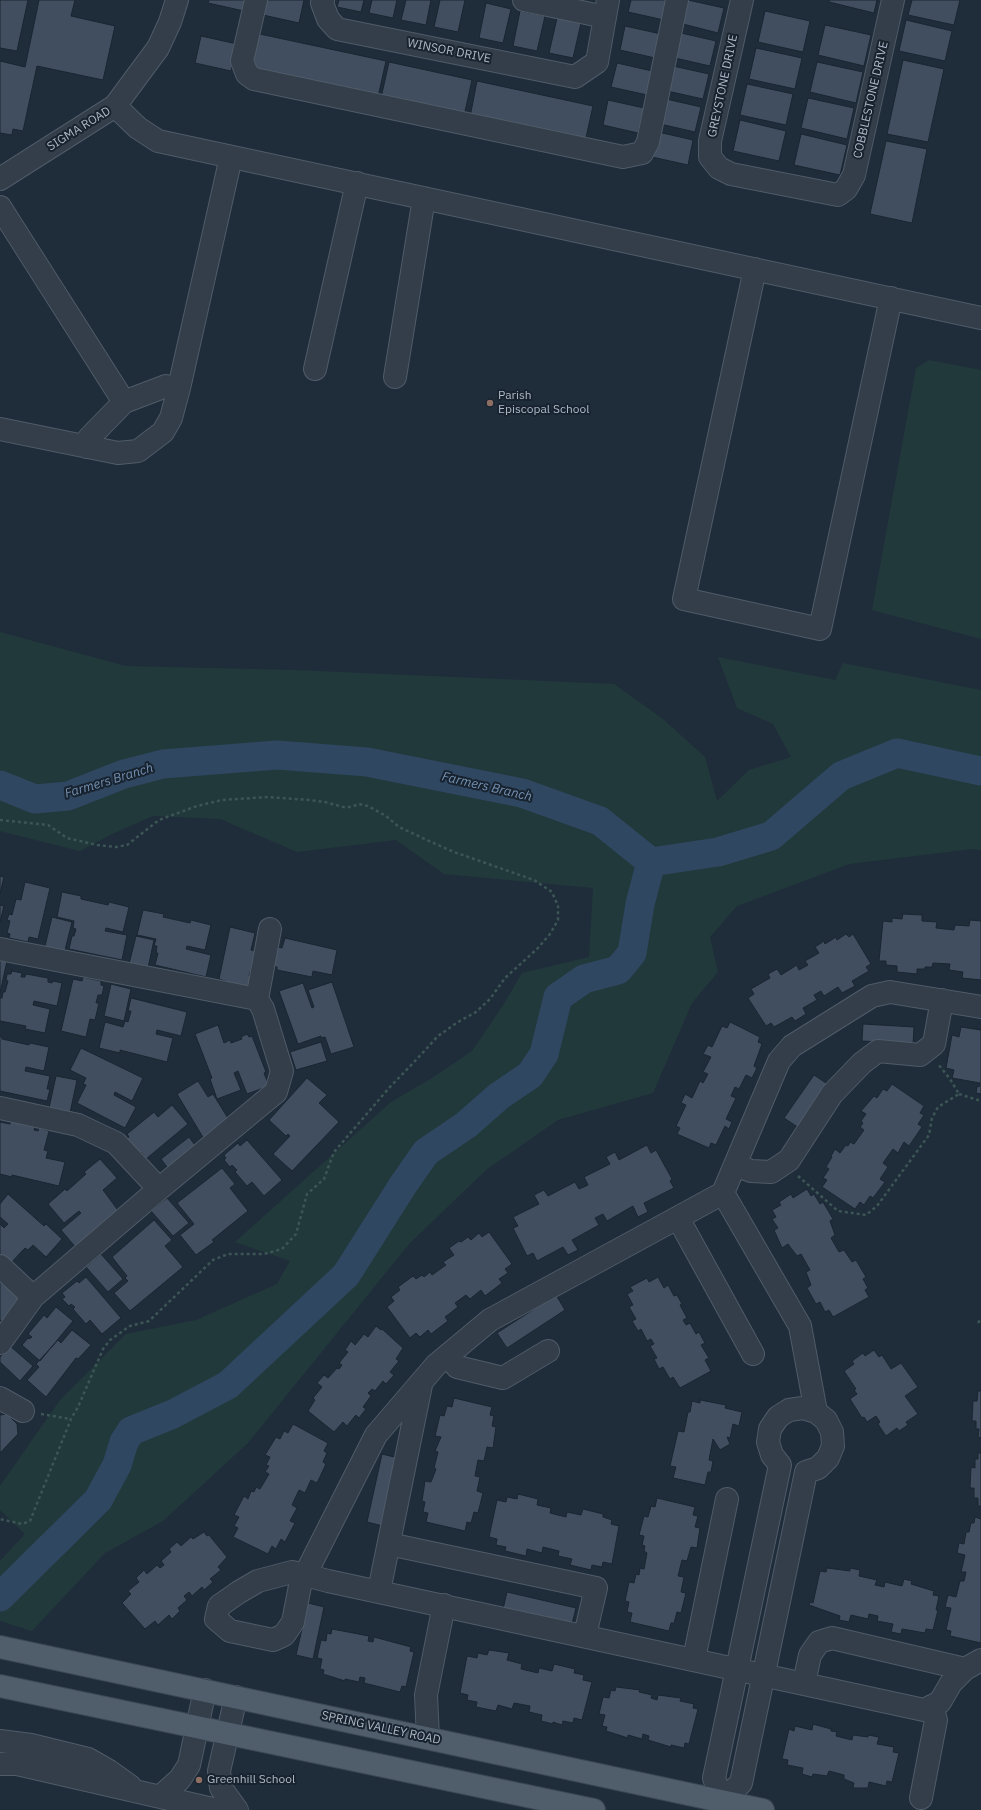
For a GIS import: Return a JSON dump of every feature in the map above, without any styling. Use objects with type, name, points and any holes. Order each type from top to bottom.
[{"type":"main road","name":"SPRING VALLEY ROAD","points":[[0,1647],[428,1738],[721,1805],[763,1810]]},
{"type":"main road","points":[[0,1686],[198,1726],[594,1810]]},
{"type":"street","name":"SIGMA ROAD","points":[[0,179],[115,106],[158,48],[170,22],[176,0]]},
{"type":"street","points":[[256,0],[242,61],[247,74],[254,79],[623,157],[642,153],[648,142],[677,0]]},
{"type":"street","points":[[524,0],[607,9]]},
{"type":"street","name":"GREYSTONE DRIVE","points":[[742,0],[710,141],[710,157],[719,168],[731,174],[838,195]]},
{"type":"street","name":"COBBLESTONE DRIVE","points":[[838,195],[846,189],[854,175],[893,0]]},
{"type":"street","name":"WINSOR DRIVE","points":[[325,9],[337,29],[575,77],[597,62],[607,9]]},
{"type":"street","points":[[115,106],[138,128],[158,141],[981,318]]},
{"type":"street","points":[[0,429],[118,453],[138,451],[163,432],[171,418],[179,388],[232,156]]},
{"type":"street","points":[[315,369],[357,183]]},
{"type":"street","points":[[395,377],[424,198]]},
{"type":"street","points":[[0,207],[124,402]]},
{"type":"street","points":[[755,269],[684,599],[805,625],[820,628],[891,298]]},
{"type":"street","points":[[87,447],[89,438],[124,402],[166,386],[179,388]]},
{"type":"street","points":[[0,1343],[33,1298],[159,1189],[276,1092],[282,1071],[263,1009],[257,999],[270,929]]},
{"type":"street","points":[[0,949],[257,999]]},
{"type":"street","points":[[973,1665],[951,1683],[940,1702],[924,1710],[305,1575],[376,1435],[436,1365],[490,1320],[723,1193],[779,1061],[792,1046],[872,996],[890,992],[981,1007]]},
{"type":"street","points":[[735,1165],[750,1171],[771,1172],[789,1160],[832,1094],[862,1062],[878,1052],[920,1055],[934,1044],[942,1000]]},
{"type":"street","points":[[0,1108],[78,1125],[116,1143],[159,1189]]},
{"type":"street","points":[[723,1193],[800,1326],[816,1412]]},
{"type":"street","points":[[678,1218],[753,1354]]},
{"type":"street","points":[[0,1266],[33,1298]]},
{"type":"street","points":[[448,1355],[457,1367],[503,1378],[548,1351]]},
{"type":"street","points":[[379,1591],[421,1382]]},
{"type":"street","points":[[0,1398],[23,1411]]},
{"type":"street","points":[[803,1408],[816,1412],[826,1420],[832,1432],[833,1446],[828,1458],[818,1468],[806,1472],[741,1783],[721,1805],[714,1778],[780,1465],[772,1455],[768,1442],[770,1429],[778,1418],[789,1410],[803,1408]]},
{"type":"street","points":[[694,1659],[727,1499]]},
{"type":"street","points":[[389,1544],[596,1588],[585,1636]]},
{"type":"street","points":[[428,1738],[426,1695],[444,1605]]},
{"type":"street","points":[[804,1683],[810,1655],[819,1642],[832,1638],[973,1665]]},
{"type":"street","points":[[160,1798],[180,1779],[189,1765],[205,1690]]},
{"type":"street","points":[[236,1697],[219,1771],[221,1788],[237,1810]]},
{"type":"street","points":[[921,1798],[936,1720],[932,1706]]},
{"type":"street","points":[[0,1741],[31,1745],[88,1759],[109,1771],[139,1792]]},
{"type":"street","points":[[0,1764],[17,1764],[217,1810]]},
{"type":"path","points":[[925,1051],[942,1068],[959,1094],[981,1101]]},
{"type":"path","points":[[784,1163],[838,1211],[866,1215],[877,1206],[929,1135],[932,1118],[938,1106],[959,1094]]},
{"type":"path","points":[[978,1323],[981,1319]]},
{"type":"path","points":[[23,1411],[70,1419]]},
{"type":"green space","points":[[929,360],[981,370],[981,639],[872,610],[916,368]]},
{"type":"green space","points":[[0,632],[126,666],[294,670],[614,684],[663,719],[705,757],[717,801],[749,770],[791,757],[773,724],[737,708],[718,657],[835,680],[843,663],[981,690],[981,850],[972,849],[849,864],[737,906],[710,937],[718,972],[692,1003],[653,1093],[558,1120],[486,1170],[409,1244],[248,1443],[163,1521],[105,1553],[32,1631],[0,1621],[0,1561],[25,1534],[0,1510],[0,1486],[60,1400],[126,1334],[196,1320],[277,1284],[290,1261],[235,1242],[391,1102],[432,1078],[472,1051],[502,1007],[522,973],[589,957],[593,888],[444,874],[396,840],[297,852],[220,819],[153,816],[112,834],[80,851],[0,831]]},
{"type":"building","points":[[0,0],[28,0],[17,51],[0,48]]},
{"type":"building","points":[[39,0],[75,0],[71,16],[115,26],[103,80],[37,66],[23,131],[13,129],[12,135],[0,133],[0,61],[25,67]]},
{"type":"building","points":[[209,0],[246,0],[244,11],[208,3]]},
{"type":"building","points":[[266,0],[304,0],[299,23],[263,15]]},
{"type":"building","points":[[339,0],[364,0],[361,12],[337,7]]},
{"type":"building","points":[[372,0],[397,0],[393,18],[369,13]]},
{"type":"building","points":[[406,0],[431,0],[426,25],[401,20]]},
{"type":"building","points":[[440,0],[465,0],[458,32],[434,27]]},
{"type":"building","points":[[631,0],[668,0],[664,20],[628,12]]},
{"type":"building","points":[[688,0],[724,8],[718,33],[683,24]]},
{"type":"building","points":[[829,0],[877,0],[874,13],[829,2]]},
{"type":"building","points":[[912,0],[960,0],[954,25],[908,15]]},
{"type":"building","points":[[486,3],[511,9],[503,43],[479,38]]},
{"type":"building","points":[[520,11],[545,16],[537,51],[513,46]]},
{"type":"building","points":[[765,11],[810,21],[803,52],[758,42]]},
{"type":"building","points":[[557,18],[581,23],[573,58],[549,53]]},
{"type":"building","points":[[906,20],[952,31],[945,61],[899,51]]},
{"type":"building","points":[[825,25],[871,35],[864,66],[818,55]]},
{"type":"building","points":[[625,26],[661,34],[655,58],[620,50]]},
{"type":"building","points":[[255,33],[386,61],[378,97],[247,69]]},
{"type":"building","points":[[681,33],[716,41],[710,66],[675,58]]},
{"type":"building","points":[[201,36],[237,44],[231,71],[195,63]]},
{"type":"building","points":[[756,48],[802,58],[795,89],[749,79]]},
{"type":"building","points":[[903,60],[944,69],[928,142],[887,134]]},
{"type":"building","points":[[389,62],[472,80],[464,116],[381,98]]},
{"type":"building","points":[[817,62],[863,72],[856,103],[810,92]]},
{"type":"building","points":[[617,63],[652,71],[647,95],[611,87]]},
{"type":"building","points":[[673,66],[709,74],[703,99],[667,91]]},
{"type":"building","points":[[477,81],[593,106],[585,142],[470,117]]},
{"type":"building","points":[[747,84],[793,94],[786,125],[740,115]]},
{"type":"building","points":[[808,98],[854,108],[847,139],[801,128]]},
{"type":"building","points":[[666,99],[701,107],[695,132],[660,124]]},
{"type":"building","points":[[608,100],[644,108],[638,133],[603,125]]},
{"type":"building","points":[[740,120],[786,131],[779,161],[733,151]]},
{"type":"building","points":[[658,132],[693,140],[688,165],[652,157]]},
{"type":"building","points":[[801,134],[847,145],[840,175],[794,165]]},
{"type":"building","points":[[886,141],[927,149],[912,223],[870,214]]},
{"type":"building","points":[[0,876],[4,877],[0,894]]},
{"type":"building","points":[[25,882],[50,888],[38,939],[29,937],[28,942],[9,938],[10,934],[7,933],[10,921],[7,920],[9,914],[12,915],[16,899],[21,900]]},
{"type":"building","points":[[62,892],[81,896],[81,899],[108,905],[109,902],[129,907],[123,932],[106,928],[105,931],[127,935],[122,960],[69,949],[72,936],[74,936],[76,929],[73,928],[74,921],[57,917]]},
{"type":"building","points":[[0,905],[4,906],[0,922]]},
{"type":"building","points":[[143,910],[164,914],[163,917],[190,923],[191,920],[211,925],[205,950],[187,946],[186,949],[211,955],[206,977],[155,965],[158,953],[156,953],[157,946],[154,946],[156,939],[137,935]]},
{"type":"building","points":[[903,914],[922,915],[922,921],[937,922],[936,928],[954,930],[955,925],[969,926],[970,920],[981,921],[981,980],[962,978],[963,972],[949,970],[950,964],[933,963],[932,967],[917,969],[917,974],[897,972],[897,966],[886,965],[886,961],[879,961],[883,921],[892,922],[892,918],[902,919]]},
{"type":"building","points":[[52,917],[72,922],[64,954],[44,950]]},
{"type":"building","points":[[230,927],[255,933],[251,950],[256,951],[249,976],[253,977],[251,986],[247,985],[246,989],[227,985],[228,982],[219,979]]},
{"type":"building","points":[[846,934],[849,937],[853,934],[871,964],[866,967],[869,971],[852,981],[855,986],[842,993],[838,987],[824,996],[821,991],[814,995],[817,1000],[803,1008],[806,1014],[795,1021],[792,1017],[774,1027],[771,1023],[766,1026],[748,998],[754,994],[751,989],[770,978],[768,974],[777,969],[781,975],[797,965],[799,970],[808,965],[805,961],[819,953],[815,947],[824,941],[825,944],[836,937],[837,940]]},
{"type":"building","points":[[136,936],[154,940],[147,973],[128,968]]},
{"type":"building","points":[[285,938],[337,950],[332,975],[313,971],[312,977],[277,970],[277,967],[274,966],[278,947],[282,948]]},
{"type":"building","points":[[0,960],[7,961],[0,993]]},
{"type":"building","points":[[12,971],[22,973],[21,977],[25,977],[26,974],[48,978],[48,982],[52,983],[53,981],[62,983],[57,1006],[34,1001],[33,1005],[50,1009],[45,1033],[25,1029],[26,1026],[0,1021],[0,998],[2,998],[3,992],[5,992],[8,981],[6,980],[7,974],[11,974]]},
{"type":"building","points":[[83,977],[101,981],[101,985],[104,986],[102,995],[98,995],[96,1003],[99,1003],[95,1020],[90,1019],[86,1037],[61,1031],[73,979],[82,981]]},
{"type":"building","points":[[332,982],[354,1047],[331,1054],[325,1037],[321,1038],[321,1036],[298,1044],[279,991],[303,983],[312,1008],[314,1007],[308,990]]},
{"type":"building","points":[[111,984],[131,989],[124,1021],[104,1016]]},
{"type":"building","points":[[131,998],[187,1012],[181,1036],[157,1030],[156,1034],[173,1038],[167,1062],[120,1050],[120,1053],[99,1048],[105,1022],[123,1027],[125,1021],[128,1022],[131,1011],[128,1011]]},
{"type":"building","points":[[730,1022],[760,1037],[758,1042],[762,1044],[754,1066],[757,1068],[752,1078],[746,1075],[739,1089],[735,1087],[731,1096],[736,1098],[726,1119],[732,1122],[729,1129],[725,1126],[716,1145],[711,1143],[709,1148],[677,1134],[680,1128],[676,1126],[686,1105],[681,1103],[685,1094],[692,1098],[700,1081],[703,1083],[708,1074],[703,1072],[711,1057],[703,1054],[708,1045],[712,1047],[722,1026],[727,1028]]},
{"type":"building","points":[[863,1024],[914,1027],[913,1044],[862,1041]]},
{"type":"building","points":[[218,1025],[224,1043],[230,1040],[231,1043],[242,1039],[241,1037],[247,1034],[249,1037],[252,1036],[266,1072],[264,1073],[269,1086],[247,1094],[238,1071],[234,1073],[241,1090],[217,1099],[210,1079],[212,1078],[195,1034]]},
{"type":"building","points":[[961,1027],[981,1030],[981,1094],[976,1093],[977,1086],[979,1087],[980,1083],[952,1078],[954,1070],[946,1068],[952,1035],[959,1037]]},
{"type":"building","points":[[0,1036],[2,1039],[29,1045],[30,1043],[49,1047],[44,1071],[26,1067],[25,1071],[50,1076],[47,1089],[50,1089],[47,1101],[0,1091]]},
{"type":"building","points":[[321,1042],[327,1061],[296,1070],[290,1052]]},
{"type":"building","points":[[81,1048],[143,1078],[132,1101],[115,1092],[114,1095],[136,1107],[125,1128],[77,1103],[86,1085],[83,1084],[86,1078],[70,1070]]},
{"type":"building","points":[[814,1075],[829,1085],[799,1128],[784,1118]]},
{"type":"building","points":[[56,1076],[77,1080],[70,1113],[49,1108]]},
{"type":"building","points":[[307,1078],[327,1095],[319,1103],[339,1122],[292,1171],[273,1154],[290,1136],[288,1134],[286,1136],[269,1120]]},
{"type":"building","points":[[198,1081],[208,1097],[213,1094],[231,1123],[204,1139],[177,1094]]},
{"type":"building","points":[[892,1084],[924,1106],[920,1113],[924,1115],[918,1124],[922,1127],[909,1146],[904,1142],[898,1153],[893,1149],[883,1163],[888,1167],[880,1179],[885,1182],[873,1198],[870,1196],[864,1205],[860,1202],[855,1209],[822,1187],[827,1180],[823,1178],[829,1169],[826,1167],[835,1149],[840,1153],[846,1145],[848,1146],[850,1142],[854,1144],[864,1130],[860,1127],[863,1123],[861,1121],[866,1114],[861,1111],[874,1096],[877,1098],[883,1089],[887,1091]]},
{"type":"building","points":[[172,1105],[188,1124],[146,1159],[141,1152],[138,1155],[125,1140],[129,1137],[127,1134],[154,1112],[158,1117]]},
{"type":"building","points":[[11,1121],[35,1127],[34,1130],[38,1131],[39,1128],[49,1131],[44,1150],[48,1151],[46,1158],[65,1162],[59,1186],[12,1175],[12,1177],[0,1174],[0,1122],[10,1124]]},
{"type":"building","points":[[189,1137],[198,1149],[170,1171],[161,1159]]},
{"type":"building","points":[[247,1140],[282,1180],[264,1196],[252,1182],[247,1186],[235,1172],[237,1170],[232,1165],[230,1167],[224,1160],[226,1158],[224,1155],[238,1143],[240,1146]]},
{"type":"building","points":[[647,1145],[651,1153],[656,1150],[672,1179],[670,1181],[674,1188],[644,1203],[648,1212],[638,1217],[633,1206],[607,1221],[603,1214],[595,1218],[599,1225],[572,1240],[578,1250],[568,1255],[563,1247],[537,1261],[533,1253],[527,1256],[513,1228],[518,1226],[513,1217],[539,1204],[534,1195],[544,1190],[548,1196],[575,1182],[579,1189],[588,1185],[584,1177],[610,1164],[606,1157],[615,1152],[619,1160]]},
{"type":"building","points":[[100,1159],[117,1178],[103,1190],[120,1213],[77,1249],[61,1230],[81,1213],[79,1211],[64,1223],[48,1204],[65,1189],[67,1191],[86,1174],[84,1172]]},
{"type":"building","points":[[222,1168],[235,1184],[230,1188],[248,1211],[212,1240],[214,1242],[196,1255],[180,1235],[194,1224],[177,1203]]},
{"type":"building","points":[[807,1189],[811,1196],[814,1194],[820,1204],[823,1202],[833,1219],[830,1221],[835,1235],[831,1238],[839,1252],[844,1250],[852,1262],[856,1260],[866,1277],[863,1279],[868,1288],[865,1290],[869,1297],[833,1317],[829,1310],[825,1312],[820,1302],[816,1304],[807,1288],[811,1285],[806,1272],[810,1270],[801,1254],[797,1256],[788,1244],[782,1248],[774,1230],[778,1228],[772,1219],[776,1217],[772,1210],[781,1205],[779,1202],[791,1194],[793,1198]]},
{"type":"building","points":[[8,1194],[44,1226],[46,1224],[62,1239],[46,1257],[33,1245],[28,1250],[25,1248],[10,1264],[0,1255],[0,1224],[4,1228],[8,1224],[0,1217],[0,1204]]},
{"type":"building","points":[[167,1198],[189,1223],[173,1236],[151,1211]]},
{"type":"building","points":[[154,1220],[172,1240],[165,1246],[183,1267],[130,1311],[114,1293],[128,1281],[125,1278],[127,1276],[112,1257]]},
{"type":"building","points":[[489,1232],[512,1264],[505,1269],[508,1273],[499,1279],[502,1283],[485,1296],[481,1290],[470,1299],[466,1295],[455,1303],[458,1307],[445,1317],[448,1321],[431,1334],[428,1330],[420,1337],[416,1333],[410,1338],[387,1307],[394,1301],[391,1297],[400,1290],[398,1287],[413,1276],[416,1279],[422,1275],[424,1277],[430,1272],[432,1275],[446,1265],[443,1262],[454,1255],[449,1248],[459,1241],[461,1242],[468,1237],[471,1240],[479,1233],[482,1237]]},
{"type":"building","points":[[101,1254],[123,1279],[108,1292],[86,1267]]},
{"type":"building","points":[[86,1277],[121,1318],[102,1334],[90,1320],[86,1324],[73,1309],[75,1307],[71,1304],[69,1306],[62,1299],[65,1297],[62,1293],[77,1281],[79,1283]]},
{"type":"building","points":[[658,1277],[664,1288],[668,1285],[674,1296],[677,1295],[682,1304],[680,1305],[687,1318],[683,1320],[686,1325],[690,1323],[696,1334],[699,1332],[705,1343],[701,1345],[709,1358],[705,1360],[711,1371],[680,1388],[673,1377],[670,1379],[663,1367],[659,1369],[654,1359],[657,1358],[650,1346],[654,1344],[651,1339],[647,1341],[641,1329],[638,1331],[632,1321],[636,1319],[629,1307],[633,1305],[627,1294],[633,1291],[630,1287],[647,1278],[649,1282]]},
{"type":"building","points":[[0,1282],[20,1299],[5,1323],[1,1320],[0,1321]]},
{"type":"building","points":[[556,1295],[565,1310],[507,1348],[497,1333]]},
{"type":"building","points":[[56,1307],[73,1321],[40,1361],[22,1345],[28,1338],[29,1339],[32,1337],[28,1334],[44,1315],[47,1318]]},
{"type":"building","points":[[376,1326],[381,1330],[382,1329],[403,1348],[396,1359],[399,1361],[390,1372],[394,1375],[386,1384],[383,1381],[375,1391],[372,1389],[368,1393],[371,1396],[363,1407],[366,1409],[359,1418],[356,1415],[347,1426],[343,1422],[334,1432],[308,1411],[315,1400],[313,1398],[322,1387],[317,1383],[324,1375],[328,1378],[337,1368],[339,1369],[342,1365],[339,1363],[348,1352],[345,1350],[351,1341],[355,1345],[364,1334],[368,1337]]},
{"type":"building","points":[[72,1330],[91,1345],[78,1359],[76,1358],[46,1397],[27,1380],[39,1367],[36,1364],[58,1340],[61,1343]]},
{"type":"building","points":[[10,1346],[33,1366],[20,1381],[0,1362],[0,1357]]},
{"type":"building","points":[[874,1350],[879,1357],[882,1355],[891,1369],[901,1363],[918,1387],[905,1396],[918,1414],[906,1422],[908,1425],[899,1431],[897,1428],[886,1436],[878,1424],[880,1422],[876,1416],[867,1422],[864,1417],[862,1418],[850,1399],[857,1394],[854,1390],[856,1389],[844,1371],[854,1364],[852,1361],[863,1353],[865,1356]]},
{"type":"building","points":[[978,1391],[981,1391],[981,1438],[978,1437],[979,1429],[976,1429],[976,1421],[972,1421],[973,1401],[977,1401]]},
{"type":"building","points":[[454,1398],[492,1407],[490,1415],[494,1416],[492,1426],[496,1427],[493,1448],[487,1447],[484,1461],[478,1460],[475,1476],[480,1477],[477,1491],[483,1493],[478,1513],[474,1512],[471,1523],[467,1522],[465,1531],[426,1522],[428,1513],[423,1512],[425,1502],[422,1501],[425,1481],[431,1482],[436,1469],[434,1468],[438,1452],[435,1451],[441,1437],[435,1436],[440,1415],[444,1416],[447,1406],[452,1407]]},
{"type":"building","points":[[700,1400],[726,1405],[725,1408],[742,1412],[739,1426],[733,1424],[730,1438],[727,1437],[730,1444],[720,1450],[713,1439],[709,1460],[713,1461],[711,1472],[708,1472],[705,1485],[673,1478],[676,1467],[670,1466],[678,1431],[684,1432],[692,1401],[700,1403]]},
{"type":"building","points":[[7,1414],[17,1424],[18,1434],[0,1453],[0,1415]]},
{"type":"building","points":[[293,1424],[328,1443],[324,1451],[327,1453],[323,1462],[326,1464],[317,1483],[311,1480],[305,1493],[299,1490],[292,1505],[297,1508],[290,1521],[295,1523],[285,1542],[281,1539],[276,1549],[272,1546],[268,1554],[233,1537],[238,1528],[234,1526],[239,1517],[234,1515],[244,1496],[248,1499],[251,1491],[254,1492],[256,1487],[260,1489],[269,1474],[265,1472],[269,1466],[266,1465],[270,1457],[265,1455],[276,1437],[280,1439],[284,1431],[288,1433]]},
{"type":"building","points":[[978,1453],[981,1453],[981,1506],[978,1506],[978,1498],[974,1498],[974,1488],[970,1488],[971,1467],[975,1468],[975,1459],[978,1459]]},
{"type":"building","points":[[382,1454],[398,1458],[383,1526],[367,1522]]},
{"type":"building","points":[[518,1494],[538,1499],[537,1505],[551,1508],[550,1513],[566,1517],[567,1512],[581,1515],[583,1509],[603,1514],[603,1517],[612,1520],[611,1524],[619,1526],[612,1564],[603,1562],[602,1567],[592,1565],[591,1570],[570,1565],[572,1559],[558,1556],[559,1551],[543,1547],[542,1553],[527,1549],[526,1556],[505,1551],[506,1547],[496,1545],[497,1539],[489,1537],[497,1500],[506,1502],[507,1497],[517,1499]]},
{"type":"building","points":[[657,1498],[695,1507],[693,1515],[698,1516],[695,1527],[700,1528],[697,1548],[691,1547],[687,1561],[682,1560],[678,1576],[684,1577],[681,1592],[686,1593],[681,1613],[677,1612],[674,1623],[671,1623],[669,1631],[630,1622],[632,1613],[627,1612],[629,1602],[625,1601],[629,1582],[634,1583],[636,1574],[639,1575],[640,1568],[644,1569],[647,1553],[644,1551],[645,1546],[642,1545],[644,1536],[639,1535],[644,1516],[648,1517],[651,1506],[655,1507]]},
{"type":"building","points":[[975,1517],[981,1519],[981,1643],[950,1636],[951,1631],[946,1630],[951,1608],[945,1607],[948,1595],[956,1597],[960,1581],[964,1581],[966,1572],[961,1572],[965,1555],[957,1553],[959,1543],[964,1544],[966,1532],[969,1532],[971,1523],[974,1523]]},
{"type":"building","points":[[204,1532],[207,1536],[209,1535],[227,1557],[218,1567],[221,1570],[210,1579],[213,1582],[204,1590],[202,1587],[192,1596],[189,1592],[184,1596],[187,1600],[178,1608],[180,1611],[172,1619],[169,1615],[158,1625],[155,1621],[145,1629],[122,1603],[131,1594],[128,1591],[139,1582],[136,1578],[144,1570],[147,1574],[157,1565],[160,1568],[164,1565],[161,1561],[171,1552],[169,1549],[177,1542],[181,1546],[191,1537],[193,1539]]},
{"type":"building","points":[[827,1568],[850,1571],[850,1568],[860,1570],[859,1576],[877,1580],[875,1585],[884,1587],[885,1582],[902,1586],[904,1579],[912,1581],[911,1584],[934,1591],[933,1595],[939,1596],[936,1610],[938,1610],[933,1630],[926,1629],[925,1633],[902,1629],[901,1634],[891,1632],[893,1624],[877,1621],[878,1616],[869,1614],[868,1619],[851,1615],[849,1622],[839,1620],[840,1616],[809,1605],[810,1602],[813,1603],[820,1571],[826,1572]]},
{"type":"building","points":[[507,1592],[576,1608],[572,1624],[503,1609]]},
{"type":"building","points":[[308,1603],[324,1607],[313,1659],[296,1655]]},
{"type":"building","points":[[332,1629],[369,1636],[368,1641],[373,1642],[374,1637],[411,1647],[410,1651],[414,1652],[406,1687],[402,1686],[400,1692],[364,1683],[365,1678],[360,1677],[359,1682],[345,1679],[345,1681],[323,1674],[324,1670],[320,1669],[322,1659],[317,1658],[321,1640],[326,1641],[327,1633],[331,1634]]},
{"type":"building","points":[[489,1650],[509,1653],[507,1660],[522,1664],[521,1669],[538,1673],[539,1668],[552,1671],[554,1664],[575,1669],[574,1673],[584,1675],[583,1680],[592,1682],[582,1720],[574,1718],[573,1723],[563,1721],[562,1725],[553,1722],[553,1724],[541,1721],[542,1715],[529,1712],[530,1706],[514,1703],[512,1709],[498,1705],[496,1711],[476,1707],[477,1702],[467,1700],[468,1695],[460,1693],[467,1656],[477,1658],[478,1653],[487,1655]]},
{"type":"building","points":[[616,1687],[640,1690],[639,1692],[652,1695],[651,1698],[657,1700],[658,1695],[681,1698],[680,1701],[694,1704],[693,1708],[698,1709],[689,1744],[685,1743],[684,1748],[671,1745],[671,1747],[648,1740],[649,1736],[643,1734],[642,1739],[628,1735],[628,1738],[606,1731],[607,1727],[602,1726],[605,1715],[599,1714],[603,1697],[609,1698],[611,1690],[615,1691]]},
{"type":"building","points":[[813,1724],[837,1732],[836,1736],[852,1740],[853,1735],[879,1737],[877,1744],[894,1747],[893,1752],[899,1753],[892,1782],[887,1781],[886,1786],[869,1782],[868,1788],[853,1788],[854,1783],[844,1779],[844,1775],[829,1771],[827,1776],[813,1774],[812,1777],[802,1774],[803,1768],[787,1765],[788,1760],[782,1759],[789,1729],[794,1731],[795,1726],[812,1730]]},
{"type":"waterway","name":"Farmers Branch","points":[[0,785],[35,799],[68,796],[124,774],[163,764],[277,755],[367,762],[522,793],[600,821],[651,862],[718,852],[771,836],[841,776],[897,753],[981,771]]},
{"type":"waterway","points":[[0,1597],[98,1500],[117,1465],[124,1442],[131,1431],[173,1414],[228,1385],[346,1275],[403,1185],[426,1152],[466,1125],[499,1096],[530,1075],[544,1054],[558,997],[584,979],[618,970],[632,953],[640,904],[651,862]]},
{"type":"place","name":"Parish Episcopal School","points":[[490,403]]},
{"type":"place","name":"Greenhill School","points":[[199,1780]]}]
